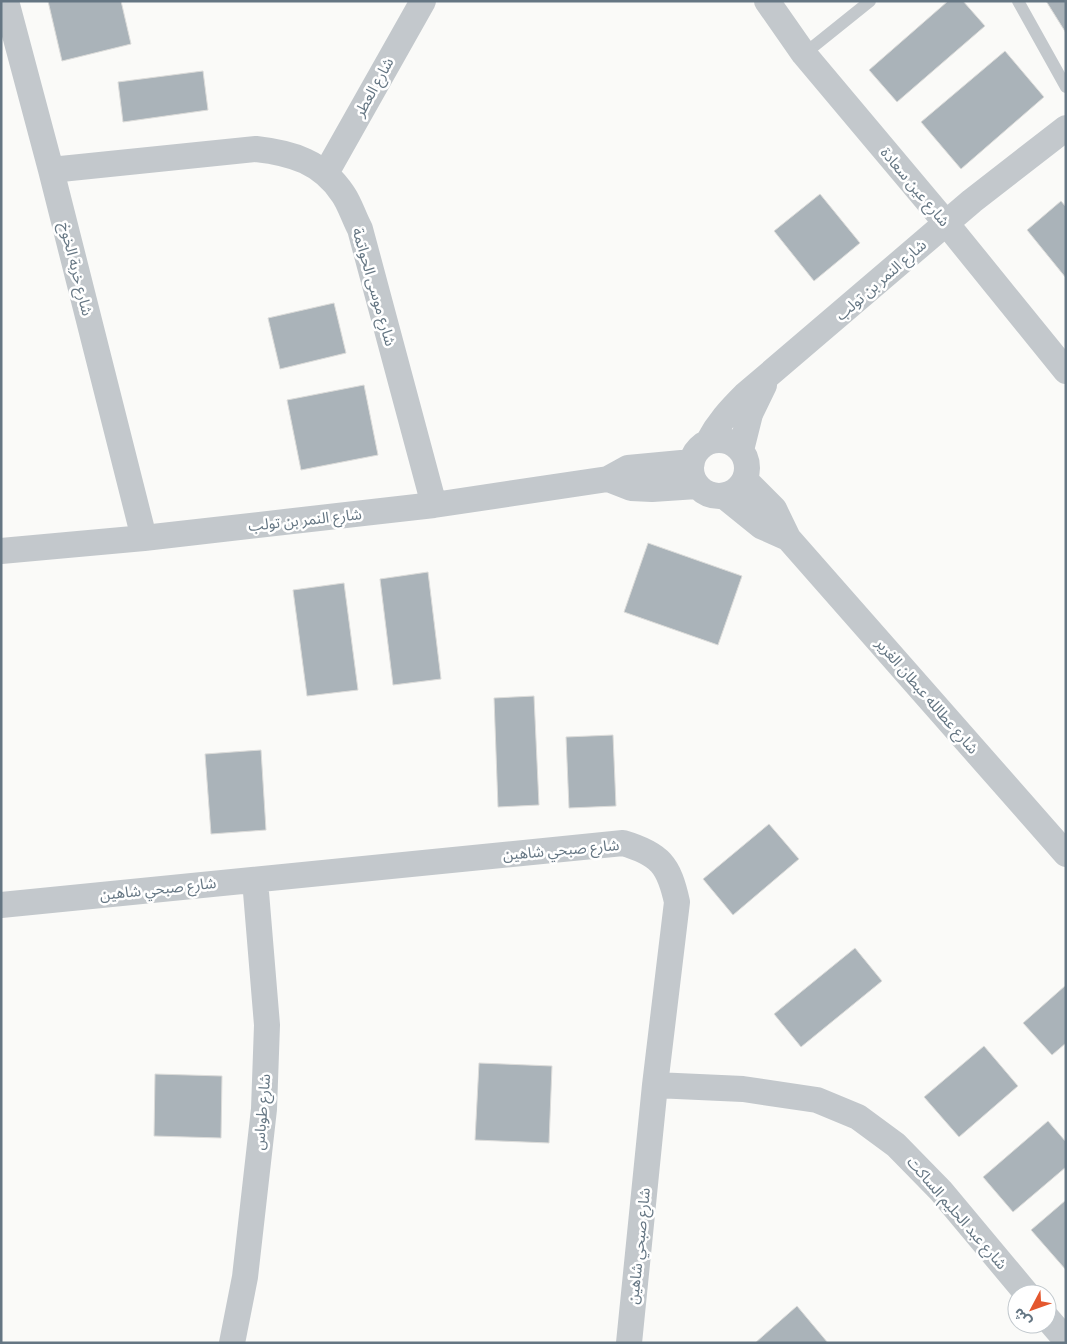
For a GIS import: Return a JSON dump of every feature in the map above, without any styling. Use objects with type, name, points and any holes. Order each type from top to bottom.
[{"type":"street","name":"شارع خربة الخوخ","points":[[6,1],[51,170],[144,538]]},
{"type":"street","name":"شارع العطر","points":[[326,174],[423,1]]},
{"type":"street","name":"شارع عين سعادة","points":[[767,1],[804,54],[946,223],[1066,371]]},
{"type":"street","name":"شارع النمر بن تولب","points":[[708,442],[729,411],[946,223],[1066,128]]},
{"type":"street","name":"شارع موسى الحواتمة","points":[[51,170],[256,149],[282,152],[306,161],[326,174],[343,194],[360,229],[434,505]]},
{"type":"street","name":"شارع النمر بن تولب","points":[[741,450],[750,414],[768,378]]},
{"type":"street","points":[[717,440],[734,444],[741,450],[747,465],[745,480],[736,490],[724,496],[709,495],[694,474],[697,450],[708,442],[717,440]]},
{"type":"street","name":"شارع النمر بن تولب","points":[[1,551],[144,538],[434,505],[608,479],[628,468],[694,474]]},
{"type":"street","name":"شارع عطالله عبطان الغرير","points":[[745,480],[774,509],[788,538],[1066,854]]},
{"type":"street","name":"شارع عطالله عبطان الغرير","points":[[724,496],[761,526],[788,538]]},
{"type":"street","name":"شارع صبحي شاهين","points":[[1,905],[624,843],[643,849],[660,861],[672,880],[677,902],[655,1084],[629,1343]]},
{"type":"street","name":"شارع طوباس","points":[[232,1343],[244,1277],[264,1109],[267,1025],[255,880]]},
{"type":"street","name":"شارع عبد الحليم الساكت","points":[[655,1084],[743,1089],[817,1100],[858,1117],[896,1145],[941,1191],[1019,1284]]},
{"type":"street","points":[[1057,1330],[1066,1340]]},
{"type":"lane","points":[[804,54],[870,1]]},
{"type":"lane","points":[[1018,1],[1066,87]]},
{"type":"building","points":[[48,1],[121,1],[131,44],[62,61]]},
{"type":"building","points":[[948,1],[963,1],[985,26],[897,102],[869,70]]},
{"type":"building","points":[[1046,1],[1066,1],[1066,33]]},
{"type":"building","points":[[1005,51],[1044,97],[961,169],[921,122]]},
{"type":"building","points":[[203,71],[208,110],[123,122],[118,82]]},
{"type":"building","points":[[820,194],[860,243],[814,281],[774,231]]},
{"type":"building","points":[[1061,201],[1066,207],[1066,278],[1027,230]]},
{"type":"building","points":[[334,303],[346,353],[280,369],[268,318]]},
{"type":"building","points":[[364,385],[378,455],[301,470],[287,400]]},
{"type":"building","points":[[648,543],[742,576],[718,645],[624,612]]},
{"type":"building","points":[[428,572],[441,679],[393,685],[380,579]]},
{"type":"building","points":[[344,583],[358,690],[307,696],[293,590]]},
{"type":"building","points":[[534,696],[539,805],[498,807],[494,698]]},
{"type":"building","points":[[613,735],[616,806],[569,808],[566,737]]},
{"type":"building","points":[[261,750],[266,830],[211,834],[205,754]]},
{"type":"building","points":[[769,824],[799,859],[733,915],[703,879]]},
{"type":"building","points":[[855,948],[882,981],[801,1047],[774,1014]]},
{"type":"building","points":[[1066,985],[1066,1043],[1052,1055],[1023,1023]]},
{"type":"building","points":[[984,1046],[1018,1086],[959,1137],[924,1097]]},
{"type":"building","points":[[479,1063],[552,1066],[549,1143],[475,1140]]},
{"type":"building","points":[[155,1074],[222,1076],[221,1138],[154,1136]]},
{"type":"building","points":[[1048,1121],[1066,1142],[1066,1167],[1013,1212],[983,1177]]},
{"type":"building","points":[[1066,1200],[1066,1270],[1031,1230]]},
{"type":"building","points":[[797,1306],[828,1343],[755,1343]]}]
